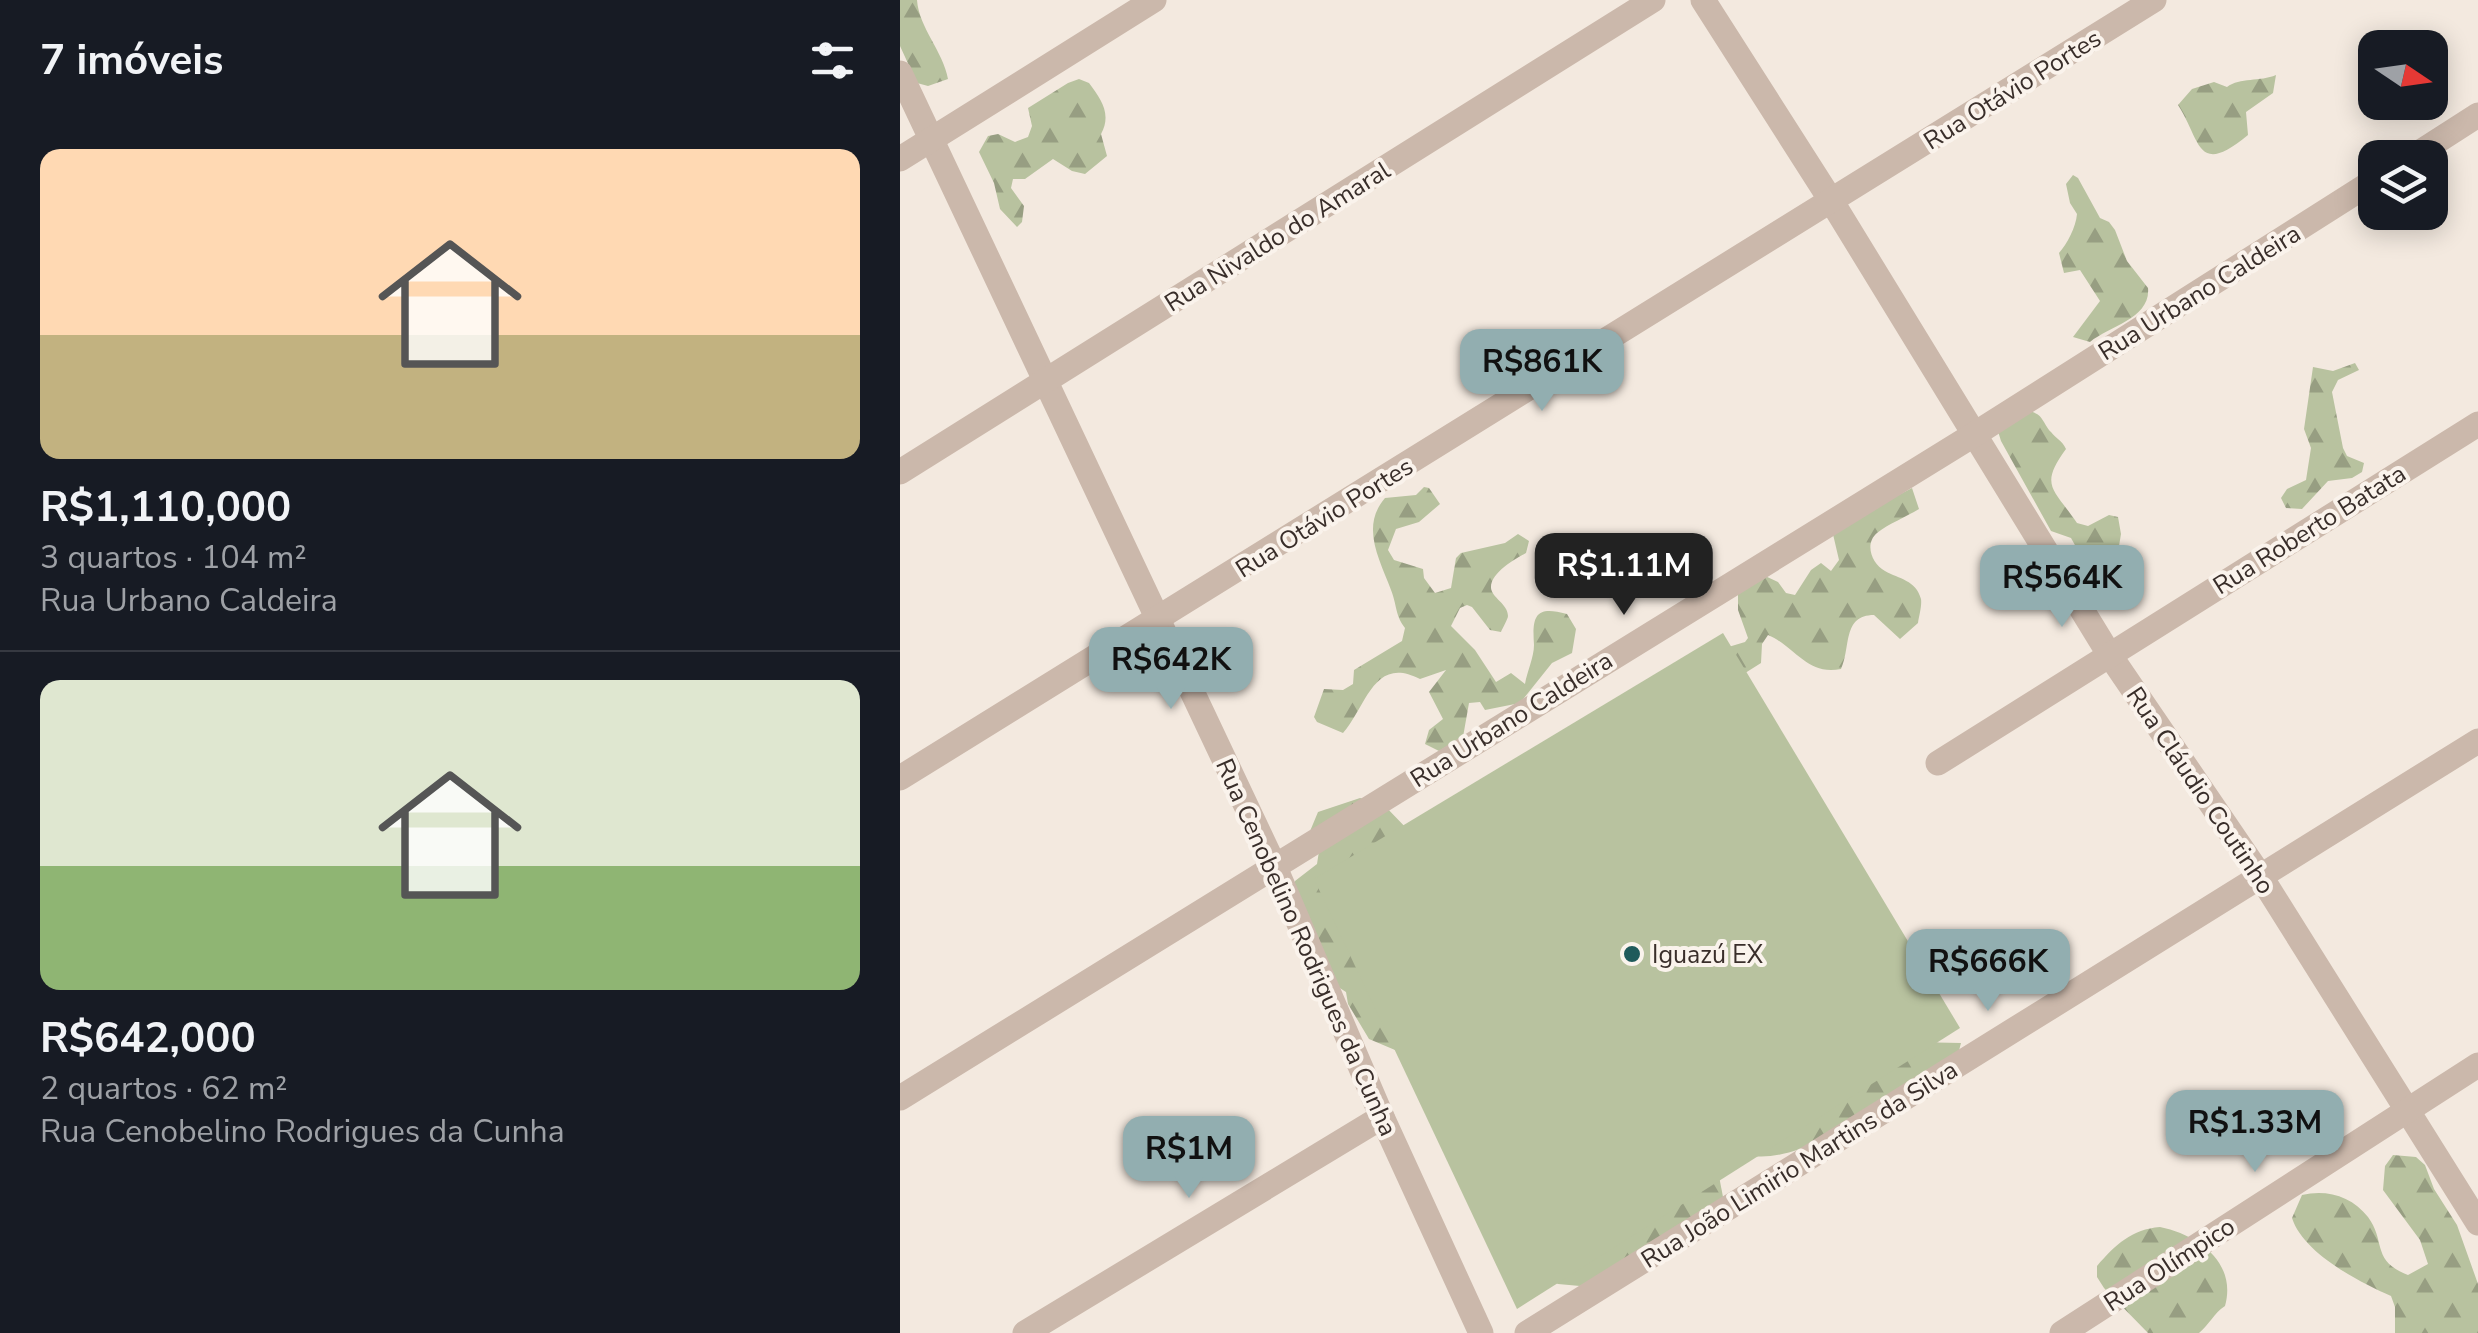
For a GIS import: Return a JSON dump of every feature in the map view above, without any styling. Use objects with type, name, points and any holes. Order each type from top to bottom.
[{"type":"street","points":[[900,159],[1154,0]]},
{"type":"street","name":"Rua Nivaldo do Amaral","points":[[900,472],[1654,0]]},
{"type":"street","name":"Rua Cláudio Coutinho","points":[[1703,0],[1832,202],[2109,654],[2261,877],[2478,1223]]},
{"type":"street","name":"Rua Otávio Portes","points":[[900,778],[2154,0]]},
{"type":"street","name":"Rua Cenobelino Rodrigues da Cunha","points":[[900,72],[1274,865],[1382,1117],[1482,1333]]},
{"type":"street","points":[[2439,140],[2478,115]]},
{"type":"street","name":"Rua Urbano Caldeira","points":[[900,1098],[1976,434],[2358,191]]},
{"type":"street","name":"Rua Roberto Batata","points":[[1938,763],[2478,424]]},
{"type":"street","name":"Rua João Limirio Martins da Silva","points":[[1527,1333],[2478,741]]},
{"type":"street","name":"Rua Olímpico","points":[[2062,1333],[2478,1065]]},
{"type":"street","points":[[1025,1333],[1382,1117]]},
{"type":"green space","points":[[900,0],[917,0],[948,79],[928,86],[917,83],[900,46]]},
{"type":"green space","points":[[2276,75],[2273,93],[2246,112],[2248,135],[2218,153],[2209,154],[2202,149],[2178,105],[2192,89],[2214,82],[2227,87]]},
{"type":"green space","points":[[1079,79],[1089,83],[1104,107],[1101,134],[1107,156],[1085,174],[1053,159],[1025,179],[1013,179],[1011,188],[1024,206],[1022,222],[1017,227],[1000,209],[994,183],[979,152],[988,136],[998,134],[1015,142],[1028,137],[1032,126],[1028,108]]},
{"type":"green space","points":[[2073,175],[2100,218],[2115,230],[2127,261],[2148,288],[2143,307],[2136,314],[2090,342],[2073,337],[2100,301],[2080,270],[2064,273],[2059,253],[2071,235],[2077,214],[2066,184]]},
{"type":"green space","points":[[2355,363],[2359,370],[2338,380],[2332,392],[2343,448],[2347,456],[2364,463],[2362,472],[2352,478],[2328,481],[2302,509],[2286,508],[2281,498],[2287,489],[2306,480],[2311,448],[2304,429],[2313,367],[2333,371]]},
{"type":"green space","points":[[2030,411],[2040,417],[2066,449],[2053,471],[2052,487],[2077,523],[2088,526],[2109,515],[2118,517],[2118,552],[2098,565],[2086,565],[2071,538],[2051,531],[2001,441],[1997,428]]},
{"type":"green space","points":[[1424,487],[1440,504],[1419,522],[1396,529],[1388,550],[1394,560],[1423,569],[1424,578],[1435,593],[1451,588],[1456,558],[1461,553],[1505,543],[1518,534],[1529,541],[1526,553],[1504,567],[1492,582],[1492,592],[1508,617],[1501,632],[1490,630],[1467,605],[1460,608],[1451,626],[1475,650],[1496,682],[1511,673],[1525,684],[1534,650],[1535,620],[1542,612],[1567,614],[1576,629],[1572,653],[1552,663],[1520,703],[1485,710],[1480,702],[1469,703],[1463,737],[1439,751],[1425,744],[1429,730],[1443,719],[1429,692],[1446,670],[1420,679],[1404,673],[1382,678],[1343,733],[1314,717],[1324,689],[1343,690],[1353,684],[1354,670],[1402,641],[1405,628],[1374,544],[1374,520],[1385,498],[1416,495]]},
{"type":"green space","points":[[1912,488],[1919,509],[1877,533],[1870,548],[1880,568],[1911,584],[1919,593],[1918,623],[1900,639],[1874,615],[1864,616],[1852,627],[1841,669],[1829,670],[1810,664],[1768,635],[1762,644],[1761,663],[1742,675],[1725,648],[1748,638],[1738,610],[1738,594],[1763,575],[1778,582],[1786,593],[1795,595],[1811,570],[1821,563],[1831,571],[1839,560],[1832,530]]},
{"type":"green space","name":"Iguazú EX","points":[[1723,633],[1960,1028],[1517,1309],[1314,879]]},
{"type":"green space","points":[[1360,798],[1383,804],[1411,833],[1395,1050],[1369,1039],[1348,1004],[1346,992],[1335,985],[1291,896],[1295,881],[1317,864],[1319,851],[1308,836],[1318,812]]},
{"type":"green space","points":[[1913,1042],[1961,1043],[1956,1062],[1853,1125],[1794,1151],[1767,1156],[1744,1154]]},
{"type":"green space","points":[[2393,1155],[2416,1157],[2425,1165],[2434,1189],[2457,1225],[2478,1284],[2478,1333],[2395,1333],[2391,1296],[2334,1265],[2298,1231],[2292,1218],[2302,1195],[2338,1196],[2368,1217],[2384,1257],[2396,1269],[2408,1275],[2428,1264],[2420,1240],[2383,1190],[2385,1166]]},
{"type":"green space","points":[[1717,1166],[1724,1202],[1580,1286],[1558,1284],[1541,1276]]},
{"type":"green space","points":[[2160,1227],[2201,1244],[2220,1264],[2225,1277],[2225,1306],[2199,1333],[2148,1333],[2097,1277],[2097,1266],[2117,1245],[2141,1231]]},
{"type":"place","name":"Iguazú EX","points":[[1632,954]]}]
